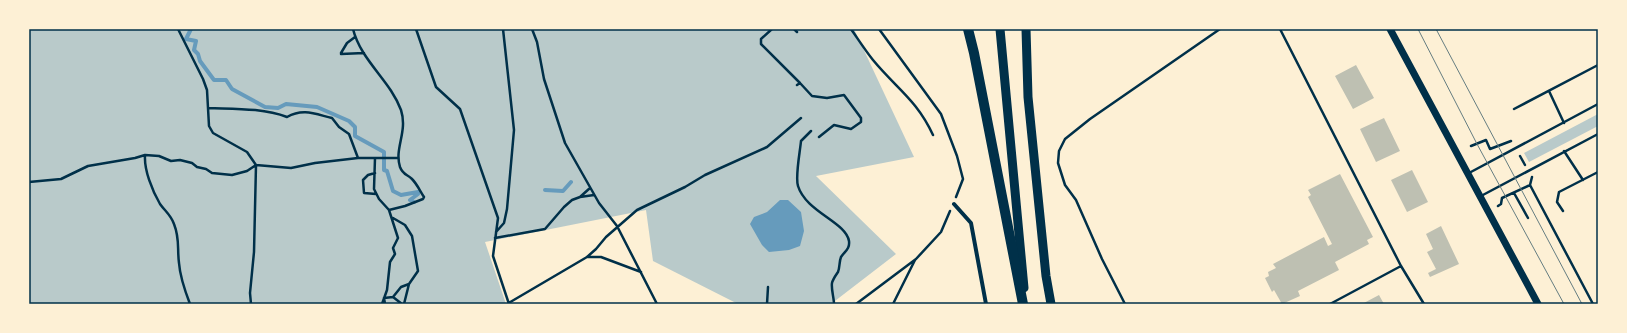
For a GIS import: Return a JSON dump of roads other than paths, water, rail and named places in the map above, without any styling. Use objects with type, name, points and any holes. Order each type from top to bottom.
[{"type":"highway","points":[[968,29],[974,52],[1024,304]]},
{"type":"highway","points":[[1000,29],[1024,304]]},
{"type":"highway","points":[[1026,29],[1028,97],[1044,260],[1050,304]]},
{"type":"street","points":[[1390,29],[1479,197],[1538,304]]},
{"type":"street","points":[[954,204],[971,223],[986,304]]},
{"type":"lane","points":[[1125,304],[1102,259],[1076,200],[1065,185],[1058,163],[1060,151],[1065,139],[1090,119],[1220,29]]},
{"type":"lane","points":[[1280,29],[1401,266],[1424,304]]},
{"type":"lane","points":[[1514,109],[1598,65]]},
{"type":"lane","points":[[1549,91],[1564,123]]},
{"type":"lane","points":[[1467,174],[1598,104]]},
{"type":"lane","points":[[1479,197],[1598,134]]},
{"type":"lane","points":[[1564,151],[1583,180]]},
{"type":"lane","points":[[1563,211],[1556,202],[1559,192],[1598,172]]},
{"type":"lane","points":[[1330,304],[1401,266]]},
{"type":"water","points":[[780,200],[788,200],[801,212],[804,231],[800,246],[789,250],[769,252],[762,245],[750,224],[754,217],[767,212]]},
{"type":"waterway","points":[[191,29],[186,39],[196,41],[194,50],[214,80],[226,80],[232,89],[265,107],[278,108],[286,104],[317,107],[349,121],[355,127],[355,136],[384,152],[384,170],[387,171],[393,191],[401,195],[418,192],[418,194],[410,200],[414,202]]},
{"type":"waterway","points":[[545,190],[563,191],[571,182]]},
{"type":"tram line","points":[[1418,29],[1477,144],[1564,304]]},
{"type":"tram line","points":[[1436,29],[1582,304]]}]
